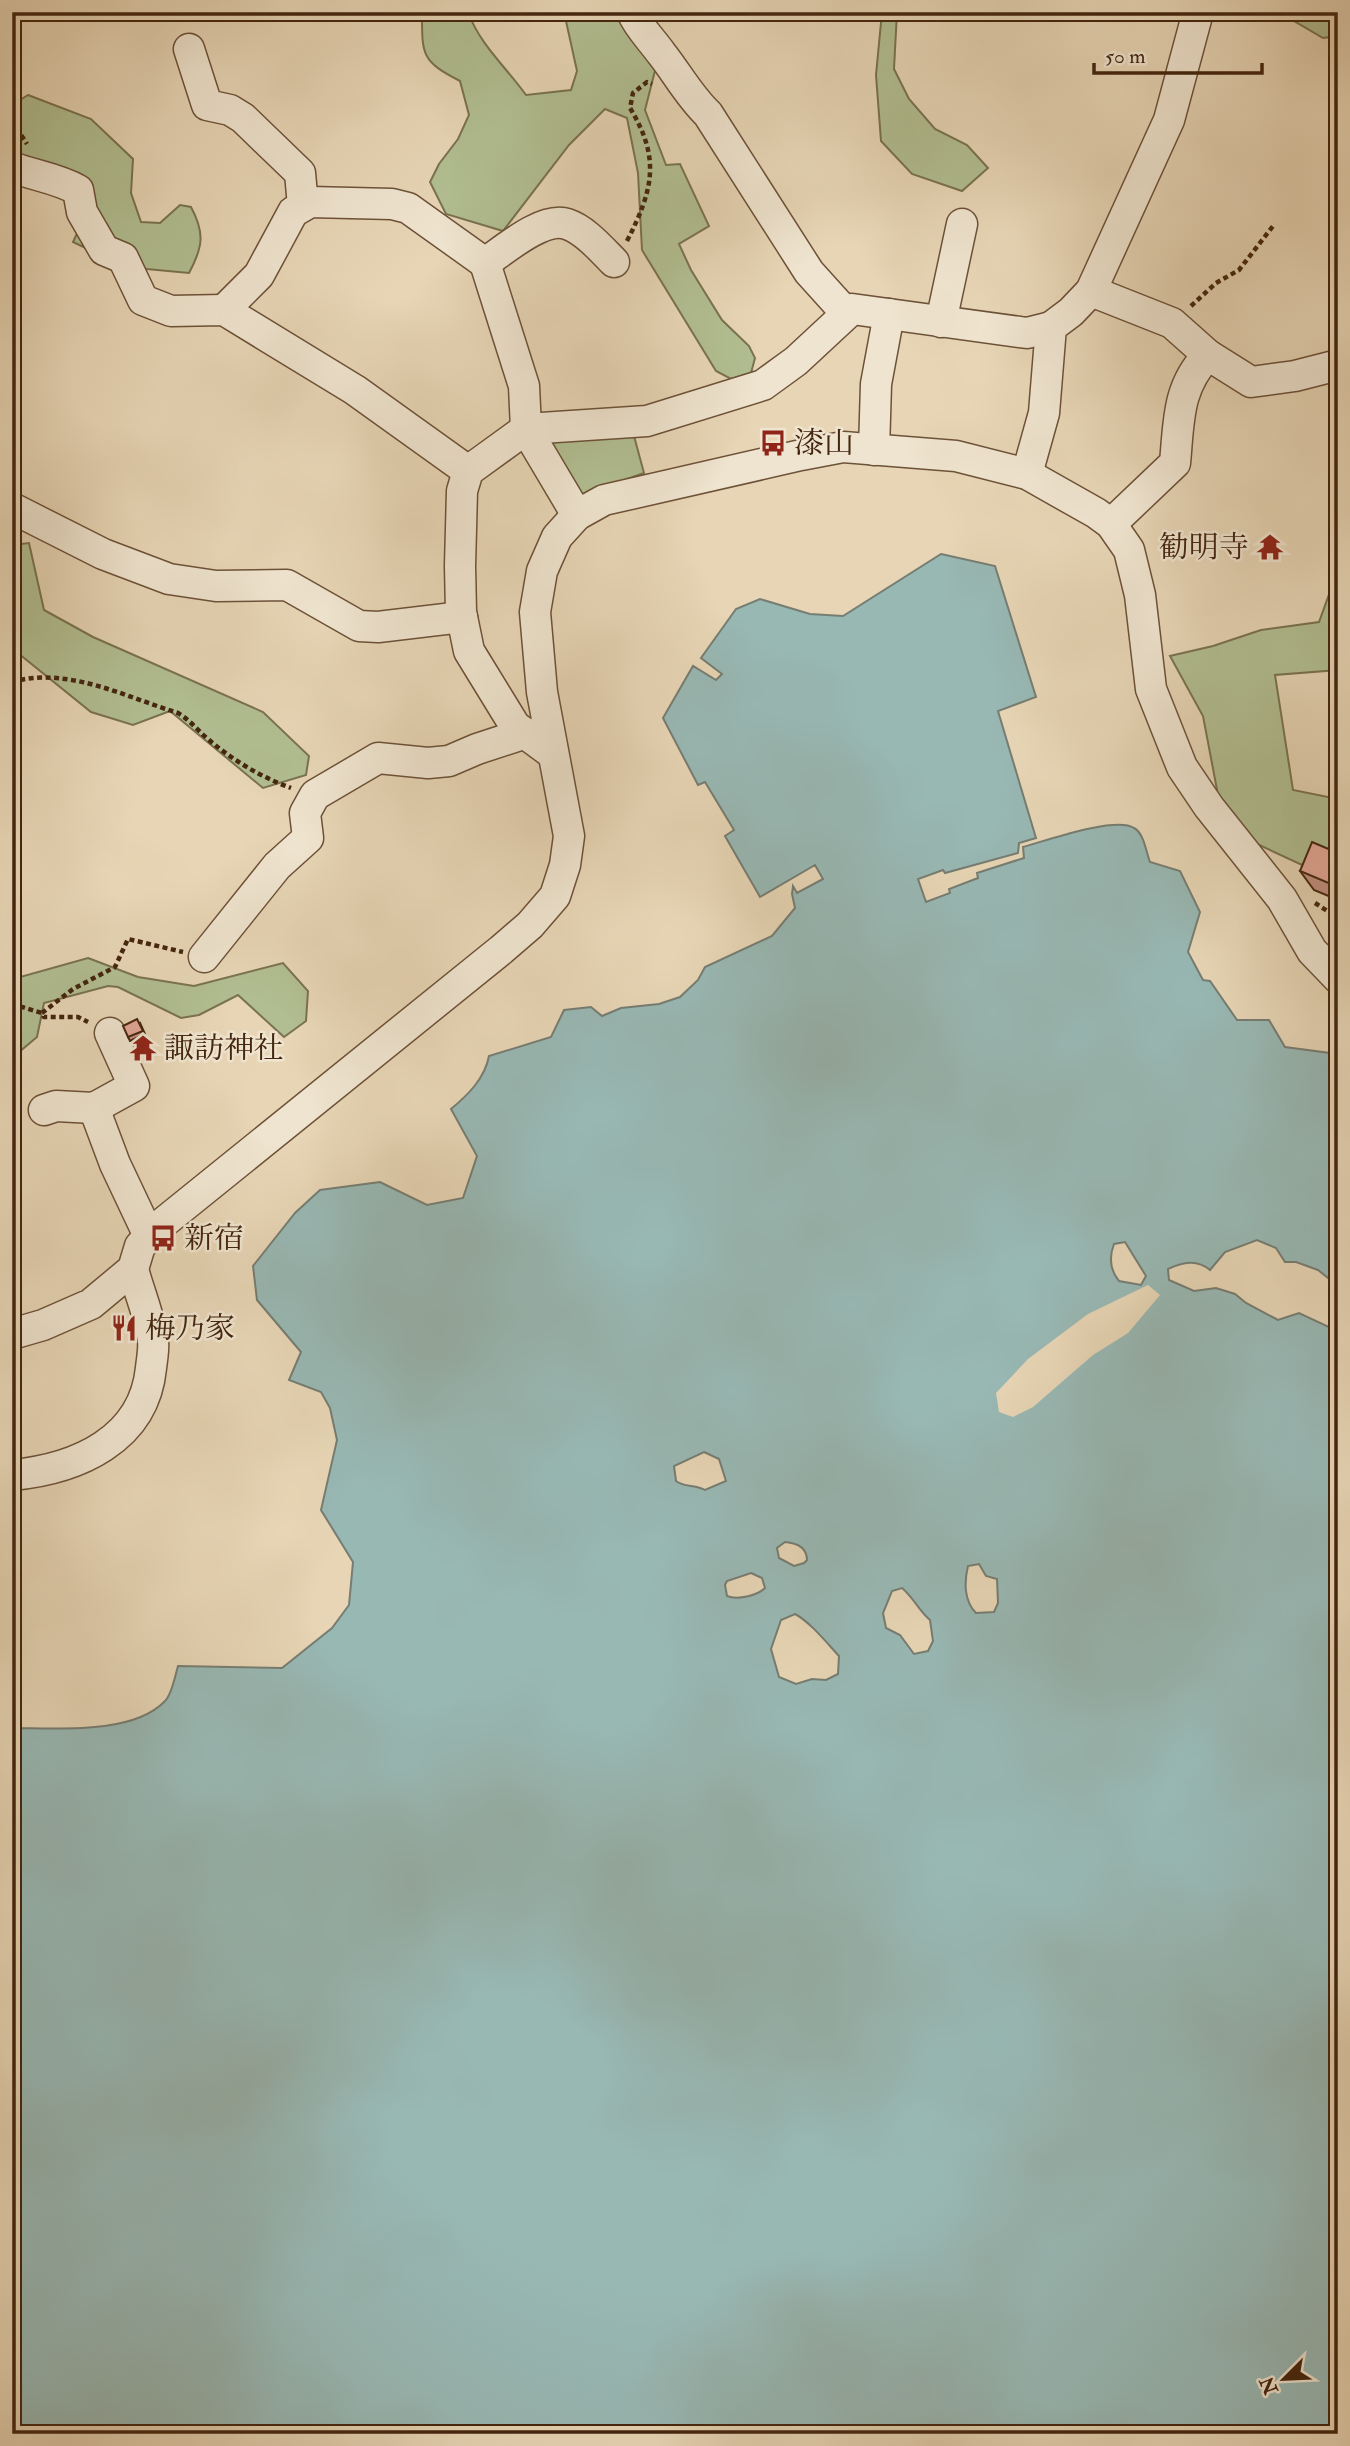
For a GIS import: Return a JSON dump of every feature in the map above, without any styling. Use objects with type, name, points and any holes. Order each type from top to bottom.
[{"type":"street","points":[[632,12],[637,23],[694,100],[708,114],[809,272],[846,313]]},
{"type":"street","points":[[553,754],[515,726],[469,651],[462,617],[460,566],[462,504],[468,471],[526,429],[647,421],[763,385],[796,361],[852,309],[1027,333],[1051,327],[1071,312],[1091,291],[1169,120],[1196,13]]},
{"type":"street","points":[[189,49],[206,105],[230,110],[243,118],[300,173],[303,206]]},
{"type":"street","points":[[12,167],[36,177],[61,180],[78,190],[82,212],[104,250],[123,258],[143,300],[171,311],[224,310],[355,390],[468,471]]},
{"type":"street","points":[[224,310],[259,275],[293,212],[310,202],[392,204],[408,208],[485,262],[524,386],[526,429],[577,515]]},
{"type":"street","points":[[485,262],[542,225],[566,223],[584,233],[614,261]]},
{"type":"street","points":[[941,322],[962,224]]},
{"type":"street","points":[[1091,291],[1172,323],[1208,355],[1251,382],[1295,376],[1338,365]]},
{"type":"street","points":[[874,450],[876,384],[889,314]]},
{"type":"street","points":[[1027,474],[1044,413],[1051,327]]},
{"type":"street","points":[[1111,524],[1175,463],[1180,402],[1198,365],[1208,355]]},
{"type":"street","points":[[12,1475],[29,1474],[76,1461],[110,1444],[133,1419],[149,1388],[153,1342],[133,1269],[140,1246],[149,1236],[501,950],[530,925],[555,896],[565,865],[569,836],[542,692],[534,612],[542,571],[557,537],[577,515],[604,500],[843,447],[956,456],[1027,474],[1111,524],[1129,550],[1140,595],[1151,689],[1182,767],[1209,807],[1282,899],[1312,951],[1338,978]]},
{"type":"street","points":[[12,508],[103,554],[169,579],[216,586],[287,585],[359,626],[379,627],[462,617]]},
{"type":"street","points":[[204,957],[277,866],[307,838],[305,813],[315,795],[378,758],[428,763],[449,761],[526,733]]},
{"type":"street","points":[[44,1110],[56,1106],[94,1108],[134,1086],[110,1033]]},
{"type":"street","points":[[94,1108],[115,1164],[149,1236]]},
{"type":"street","points":[[12,1334],[43,1325],[91,1304],[133,1269]]},
{"type":"path","points":[[614,261],[620,256],[647,196],[651,157],[643,128],[630,107],[633,93],[648,82],[656,86]]},
{"type":"path","points":[[1172,323],[1216,283],[1239,270],[1273,226]]},
{"type":"path","points":[[12,682],[30,677],[65,677],[178,713],[247,768],[315,795]]},
{"type":"path","points":[[41,1013],[73,989],[115,967],[128,939],[204,957]]},
{"type":"path","points":[[12,1004],[41,1013],[44,1017],[78,1017],[110,1033]]},
{"type":"green space","points":[[422,12],[468,12],[479,35],[526,95],[571,90],[577,71],[564,12],[621,12],[657,63],[645,110],[666,165],[680,164],[709,226],[679,244],[691,270],[722,320],[749,346],[755,358],[751,373],[731,379],[716,371],[642,250],[638,173],[627,118],[605,109],[569,145],[503,231],[446,214],[430,182],[439,164],[458,139],[469,115],[460,81],[438,68],[426,55],[422,38]]},
{"type":"green space","points":[[882,12],[897,12],[894,69],[909,99],[935,129],[967,145],[988,168],[962,191],[912,174],[881,141],[876,75]]},
{"type":"green space","points":[[1285,12],[1338,12],[1338,36],[1323,38],[1289,18]]},
{"type":"green space","points":[[28,95],[91,119],[133,159],[131,193],[141,222],[160,223],[180,205],[191,207],[199,225],[200,240],[189,273],[125,267],[73,242],[80,227],[48,164],[12,152],[12,105]]},
{"type":"green space","points":[[634,436],[644,473],[579,496],[546,441]]},
{"type":"green space","points":[[29,543],[44,610],[93,637],[263,712],[309,756],[306,775],[263,788],[170,711],[133,725],[91,712],[13,649],[12,545]]},
{"type":"green space","points":[[1336,575],[1338,670],[1275,675],[1293,790],[1338,799],[1338,877],[1313,870],[1257,844],[1218,795],[1203,716],[1170,656],[1213,646],[1261,630],[1319,622]]},
{"type":"green space","points":[[88,958],[138,977],[194,986],[283,963],[308,991],[306,1021],[284,1037],[238,995],[199,1015],[181,1018],[118,987],[108,986],[44,1003],[37,1037],[12,1058],[12,989],[20,977]]},
{"type":"water","points":[[941,554],[995,566],[1036,697],[998,711],[1036,838],[1019,843],[1018,853],[945,873],[943,870],[918,879],[926,902],[950,893],[949,889],[978,878],[977,873],[1024,858],[1023,847],[1096,827],[1125,825],[1134,828],[1142,838],[1150,862],[1180,871],[1200,912],[1188,952],[1203,980],[1210,981],[1237,1020],[1269,1020],[1285,1047],[1330,1053],[1338,1065],[1338,1218],[1331,1221],[1338,1226],[1338,1286],[1318,1270],[1296,1262],[1285,1262],[1276,1248],[1257,1240],[1225,1252],[1210,1270],[1200,1264],[1190,1263],[1168,1269],[1169,1280],[1194,1291],[1216,1288],[1235,1294],[1278,1320],[1299,1313],[1338,1334],[1338,2434],[12,2434],[12,1728],[93,1727],[134,1720],[165,1701],[178,1666],[282,1668],[332,1628],[349,1605],[353,1562],[321,1510],[337,1440],[330,1408],[321,1392],[289,1380],[301,1352],[257,1300],[253,1266],[295,1213],[320,1190],[380,1182],[427,1205],[463,1198],[477,1156],[451,1109],[475,1086],[484,1072],[489,1056],[551,1037],[564,1010],[591,1007],[602,1016],[621,1008],[659,1004],[680,997],[698,980],[705,967],[772,936],[795,908],[793,886],[797,893],[823,879],[815,865],[760,897],[725,836],[734,830],[705,782],[698,785],[663,718],[693,666],[716,680],[722,674],[701,658],[736,609],[760,599],[810,614],[843,616]],"holes":[[[1125,1242],[1146,1276],[1141,1285],[1119,1281],[1116,1277],[1111,1263],[1114,1244]],[[704,1452],[719,1459],[726,1481],[705,1490],[676,1481],[674,1466]],[[785,1542],[800,1546],[807,1560],[794,1566],[779,1558],[777,1548]],[[979,1564],[986,1576],[997,1579],[998,1603],[994,1612],[976,1613],[969,1603],[966,1585],[968,1566]],[[751,1573],[762,1578],[765,1588],[752,1595],[736,1598],[727,1596],[727,1581]],[[902,1588],[930,1620],[933,1641],[928,1651],[914,1654],[900,1635],[886,1628],[883,1613],[892,1591]],[[795,1614],[812,1627],[839,1656],[838,1674],[826,1680],[812,1679],[796,1684],[779,1677],[771,1649],[781,1620]]]},
{"type":"pier","points":[[1148,1285],[1160,1295],[1128,1333],[1093,1355],[1033,1407],[1013,1417],[999,1412],[996,1393],[1028,1359],[1088,1314]]},
{"type":"building","points":[[1312,842],[1338,853],[1338,887],[1300,871]]},
{"type":"building","points":[[137,1019],[143,1031],[128,1037],[123,1026]]},
{"type":"place","name":"漆山","points":[[773,443]]},
{"type":"place","name":"勧明寺","points":[[1270,547]]},
{"type":"place","name":"諏訪神社","points":[[143,1048]]},
{"type":"place","name":"新宿","points":[[163,1238]]},
{"type":"place","name":"梅乃家","points":[[124,1328]]}]
